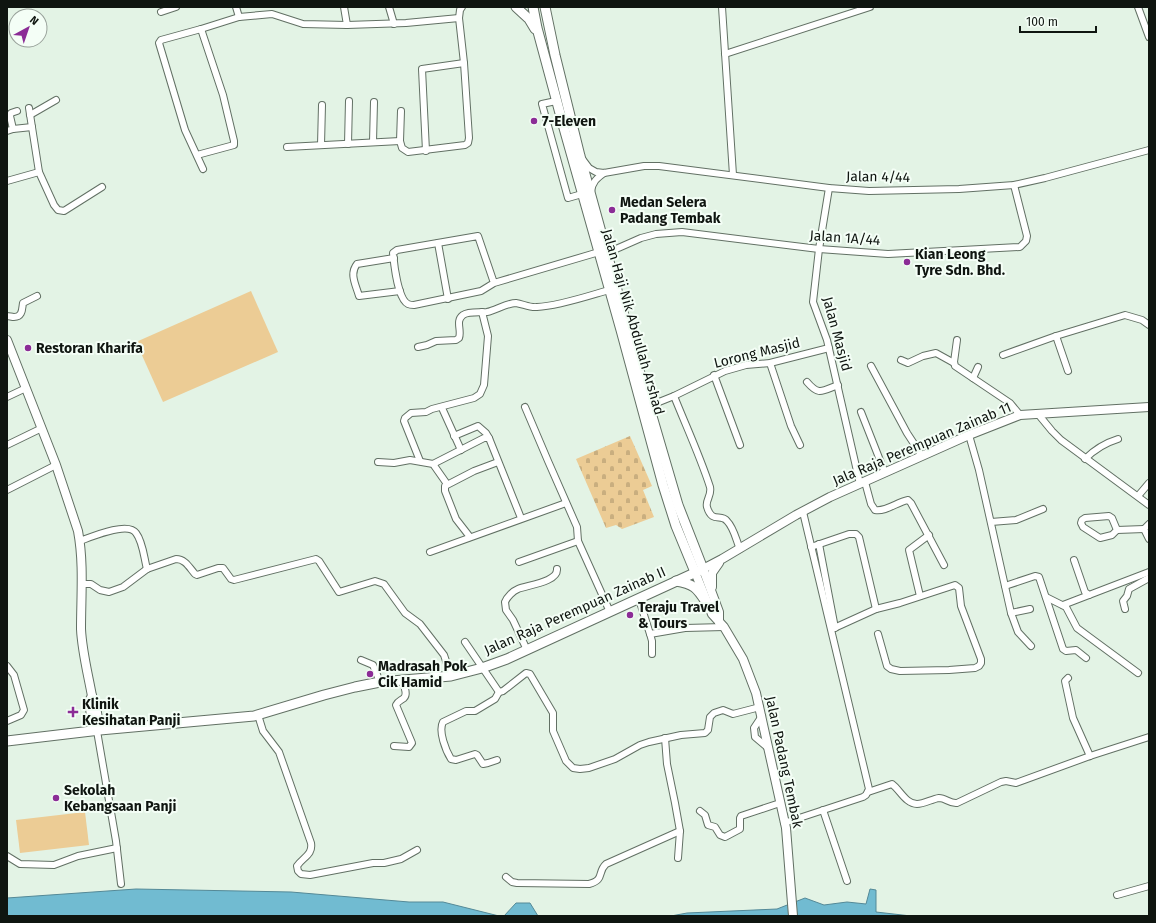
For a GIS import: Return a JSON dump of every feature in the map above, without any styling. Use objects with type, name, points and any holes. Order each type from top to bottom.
[{"type":"main road","points":[[516,7],[526,12],[536,8]]},
{"type":"main road","points":[[516,7],[529,19],[542,45]]},
{"type":"main road","name":"Jalan Haji Nik Abdullah Arshad","points":[[536,8],[542,45],[556,101],[568,143],[587,193]]},
{"type":"main road","name":"Jalan Haji Nik Abdullah Arshad","points":[[536,8],[555,55],[580,156],[587,193],[603,253],[699,571]]},
{"type":"main road","name":"Jalan Haji Nik Abdullah Arshad","points":[[603,253],[609,290],[663,485],[676,526],[699,571]]},
{"type":"main road","points":[[7,340],[56,464],[80,541],[82,584],[81,630],[92,696],[90,701],[97,730]]},
{"type":"main road","name":"Jala Raja Perempuan Zainab 11","points":[[699,571],[830,498],[969,435],[1020,415],[1149,407]]},
{"type":"main road","points":[[709,599],[712,573],[722,559]]},
{"type":"main road","name":"Jalan Raja Perempuan Zainab II","points":[[7,741],[97,730],[258,715],[324,695],[380,682],[452,676],[482,668],[507,659],[699,571]]},
{"type":"main road","name":"Jalan Padang Tembak","points":[[699,571],[709,599],[712,614],[722,625],[743,660],[750,674],[760,707],[784,823],[789,863],[792,916]]},
{"type":"main road","points":[[675,581],[688,583],[694,586],[709,599]]},
{"type":"street","points":[[161,12],[176,7]]},
{"type":"street","points":[[236,7],[239,17]]},
{"type":"street","points":[[344,7],[347,25]]},
{"type":"street","points":[[389,7],[394,24]]},
{"type":"street","points":[[401,111],[400,141],[402,148],[408,152],[426,151],[468,144],[469,138],[464,63],[459,18],[462,7]]},
{"type":"street","points":[[722,7],[733,175]]},
{"type":"street","points":[[725,54],[870,7]]},
{"type":"street","points":[[1138,7],[1149,37]]},
{"type":"street","points":[[203,169],[185,130],[159,42],[161,40],[239,17],[272,14],[304,24],[347,25],[394,24],[459,18]]},
{"type":"street","points":[[197,155],[234,145],[223,95],[201,29]]},
{"type":"street","points":[[426,151],[422,69],[464,63]]},
{"type":"street","points":[[30,115],[56,100]]},
{"type":"street","points":[[348,144],[349,101]]},
{"type":"street","points":[[556,101],[542,104],[555,146],[568,198],[587,193],[594,181],[604,173]]},
{"type":"street","points":[[373,142],[374,102]]},
{"type":"street","points":[[321,145],[322,105]]},
{"type":"street","points":[[29,108],[39,172],[54,205],[58,210],[67,210],[102,187]]},
{"type":"street","points":[[17,111],[11,113],[10,130],[32,127]]},
{"type":"street","points":[[287,147],[400,141]]},
{"type":"street","points":[[555,146],[568,143]]},
{"type":"street","name":"Jalan 4/44","points":[[604,173],[644,166],[660,166],[829,188],[869,191],[960,189],[1014,185],[1149,150]]},
{"type":"street","points":[[580,156],[590,168],[596,172],[604,173]]},
{"type":"street","points":[[7,181],[39,172]]},
{"type":"street","name":"Jalan 1A/44","points":[[400,291],[402,298],[408,304],[414,305],[448,298],[481,291],[494,283],[603,253],[641,238],[656,234],[682,232],[819,249],[888,254],[1020,247],[1024,244],[1027,236],[1014,185]]},
{"type":"street","name":"Jalan Masjid","points":[[829,188],[819,249],[813,302],[827,340],[863,483],[873,509],[879,511],[908,500],[928,535]]},
{"type":"street","points":[[394,258],[357,264],[354,268],[353,274],[359,296],[400,291],[394,258],[393,253],[397,250],[478,236],[494,283]]},
{"type":"street","points":[[438,243],[448,298]]},
{"type":"street","points":[[418,347],[436,341],[456,340],[459,338],[458,322],[462,316],[466,314],[497,309],[517,303],[536,307],[548,306],[609,290]]},
{"type":"street","points":[[7,316],[14,317],[21,314],[23,303],[37,296]]},
{"type":"street","points":[[420,462],[404,420],[411,413],[424,413],[432,409],[442,408],[474,398],[482,390],[485,377],[488,336],[482,312]]},
{"type":"street","points":[[1003,355],[1056,336],[1125,315],[1142,320],[1149,324]]},
{"type":"street","points":[[1056,336],[1068,371]]},
{"type":"street","points":[[954,363],[957,340]]},
{"type":"street","name":"Lorong Masjid","points":[[649,406],[674,396],[714,375],[746,365],[770,363],[829,348]]},
{"type":"street","points":[[901,360],[908,363],[928,354],[936,353],[954,363],[956,367],[1010,403],[1020,415]]},
{"type":"street","points":[[770,363],[791,426],[800,445]]},
{"type":"street","points":[[871,366],[907,433],[922,456]]},
{"type":"street","points":[[972,378],[978,367]]},
{"type":"street","points":[[714,375],[740,445]]},
{"type":"street","points":[[807,382],[814,389],[820,391],[838,385]]},
{"type":"street","points":[[7,397],[26,388]]},
{"type":"street","points":[[674,396],[710,487],[711,494],[707,508],[713,517],[722,518],[727,521],[740,549]]},
{"type":"street","points":[[525,407],[577,527],[578,541],[610,612]]},
{"type":"street","points":[[442,408],[461,450]]},
{"type":"street","points":[[861,412],[885,473]]},
{"type":"street","points":[[1038,414],[1052,431],[1085,459],[1149,505]]},
{"type":"street","points":[[454,436],[478,426],[486,433],[521,518]]},
{"type":"street","points":[[7,445],[42,428]]},
{"type":"street","points":[[969,435],[979,470],[1011,613],[1018,632],[1031,646]]},
{"type":"street","points":[[378,462],[393,463],[410,460],[434,464],[484,438],[489,438]]},
{"type":"street","points":[[1085,459],[1095,450],[1108,442],[1118,439]]},
{"type":"street","points":[[470,538],[456,519],[445,488],[447,484],[498,462]]},
{"type":"street","points":[[7,490],[56,464]]},
{"type":"street","points":[[434,464],[447,484]]},
{"type":"street","points":[[1138,496],[1149,483]]},
{"type":"street","points":[[430,552],[566,503]]},
{"type":"street","points":[[991,522],[1016,520],[1043,509]]},
{"type":"street","points":[[803,512],[834,629]]},
{"type":"street","points":[[1117,530],[1113,520],[1109,516],[1085,518],[1081,521],[1082,526],[1100,538],[1112,535],[1117,530],[1144,529],[1149,524]]},
{"type":"street","points":[[80,541],[116,529],[130,529],[136,533],[139,539],[147,569]]},
{"type":"street","points":[[1144,529],[1149,539]]},
{"type":"street","points":[[811,546],[855,533],[859,537],[876,610]]},
{"type":"street","points":[[920,596],[909,550],[928,535],[944,565]]},
{"type":"street","points":[[519,562],[578,541]]},
{"type":"street","points":[[818,544],[834,629],[868,785],[868,792]]},
{"type":"street","points":[[82,584],[91,584],[100,590],[109,592],[123,587],[147,569],[176,559],[185,561],[197,575],[221,567],[225,569],[234,580],[316,559],[322,565],[339,592],[372,581],[379,581],[384,584],[405,613],[421,625],[444,655],[452,676]]},
{"type":"street","points":[[1074,560],[1085,592],[1089,594]]},
{"type":"street","points":[[527,650],[513,620],[506,610],[505,602],[510,595],[518,589],[537,584],[555,576],[558,572],[557,569]]},
{"type":"street","points":[[1063,605],[1149,572]]},
{"type":"street","points":[[1005,586],[1037,576],[1040,578],[1063,649],[1076,650],[1086,658]]},
{"type":"street","points":[[1129,589],[1149,578]]},
{"type":"street","points":[[1125,609],[1123,601],[1127,596],[1129,589],[1126,580]]},
{"type":"street","points":[[834,629],[876,610],[955,585],[959,588],[962,606],[981,659],[981,663],[979,666],[949,670],[907,672],[891,669],[887,666],[878,634]]},
{"type":"street","points":[[1046,596],[1063,605],[1068,610],[1077,628],[1138,674]]},
{"type":"street","points":[[639,599],[652,641],[652,654]]},
{"type":"street","points":[[1011,613],[1030,609]]},
{"type":"street","points":[[650,634],[685,628],[722,625]]},
{"type":"street","points":[[465,642],[499,692]]},
{"type":"street","points":[[361,660],[373,665],[380,682]]},
{"type":"street","points":[[7,666],[14,675],[24,710],[21,715],[7,721]]},
{"type":"street","points":[[497,760],[484,764],[477,755],[474,754],[456,760],[451,759],[441,734],[443,722],[466,711],[475,711],[495,699],[499,692],[503,691],[526,673],[531,675],[553,713],[553,731],[566,761],[573,768],[589,768],[615,759],[640,745],[665,738],[705,733],[708,730],[710,717],[714,713],[723,710],[731,714],[760,707]]},
{"type":"street","points":[[1068,678],[1065,681],[1073,718],[1090,756]]},
{"type":"street","points":[[394,746],[409,746],[412,743],[396,705],[404,698],[406,694],[402,680]]},
{"type":"street","points":[[258,715],[263,730],[279,752],[311,843],[312,849],[310,854],[297,866],[298,872],[310,876],[373,863],[384,863],[401,859],[417,850]]},
{"type":"street","points":[[97,730],[117,848],[121,884]]},
{"type":"street","points":[[784,823],[863,797],[868,792],[892,784],[912,803],[917,804],[939,798],[951,803],[958,803],[1001,782],[1006,781],[1016,784],[1090,756],[1149,737]]},
{"type":"street","points":[[665,738],[667,764],[680,831],[678,858]]},
{"type":"street","points":[[700,811],[705,816],[708,825],[715,827],[720,835],[725,836],[740,829],[741,816],[780,803]]},
{"type":"street","points":[[823,810],[847,881]]},
{"type":"street","points":[[506,877],[512,882],[517,883],[594,883],[600,877],[602,869],[606,864],[680,831]]},
{"type":"street","points":[[7,856],[20,864],[54,865],[78,856],[117,848]]},
{"type":"street","points":[[1117,894],[1149,886]]},
{"type":"green space","points":[[251,291],[278,352],[163,402],[136,342]]},
{"type":"green space","points":[[630,436],[652,486],[643,490],[654,517],[622,529],[616,525],[606,528],[576,459]]},
{"type":"green space","points":[[85,812],[89,845],[20,853],[16,820]]},
{"type":"water","points":[[136,889],[291,892],[409,902],[443,902],[499,916],[7,916],[7,898]]},
{"type":"water","points":[[870,889],[876,890],[876,912],[911,916],[671,916],[687,913],[777,909],[805,898],[824,905],[847,902],[866,904]]},
{"type":"water","points":[[516,903],[530,903],[538,916],[504,916]]},
{"type":"place","name":"7-Eleven","points":[[534,121]]},
{"type":"place","name":"Medan Selera Padang Tembak","points":[[612,210]]},
{"type":"place","name":"Kian Leong Tyre Sdn. Bhd.","points":[[907,262]]},
{"type":"place","name":"Restoran Kharifa","points":[[28,348]]},
{"type":"place","name":"Teraju Travel & Tours","points":[[630,615]]},
{"type":"place","name":"Madrasah Pok Cik Hamid","points":[[370,674]]},
{"type":"place","name":"Klinik Kesihatan Panji","points":[[73,712]]},
{"type":"place","name":"Sekolah Kebangsaan Panji","points":[[56,798]]}]
